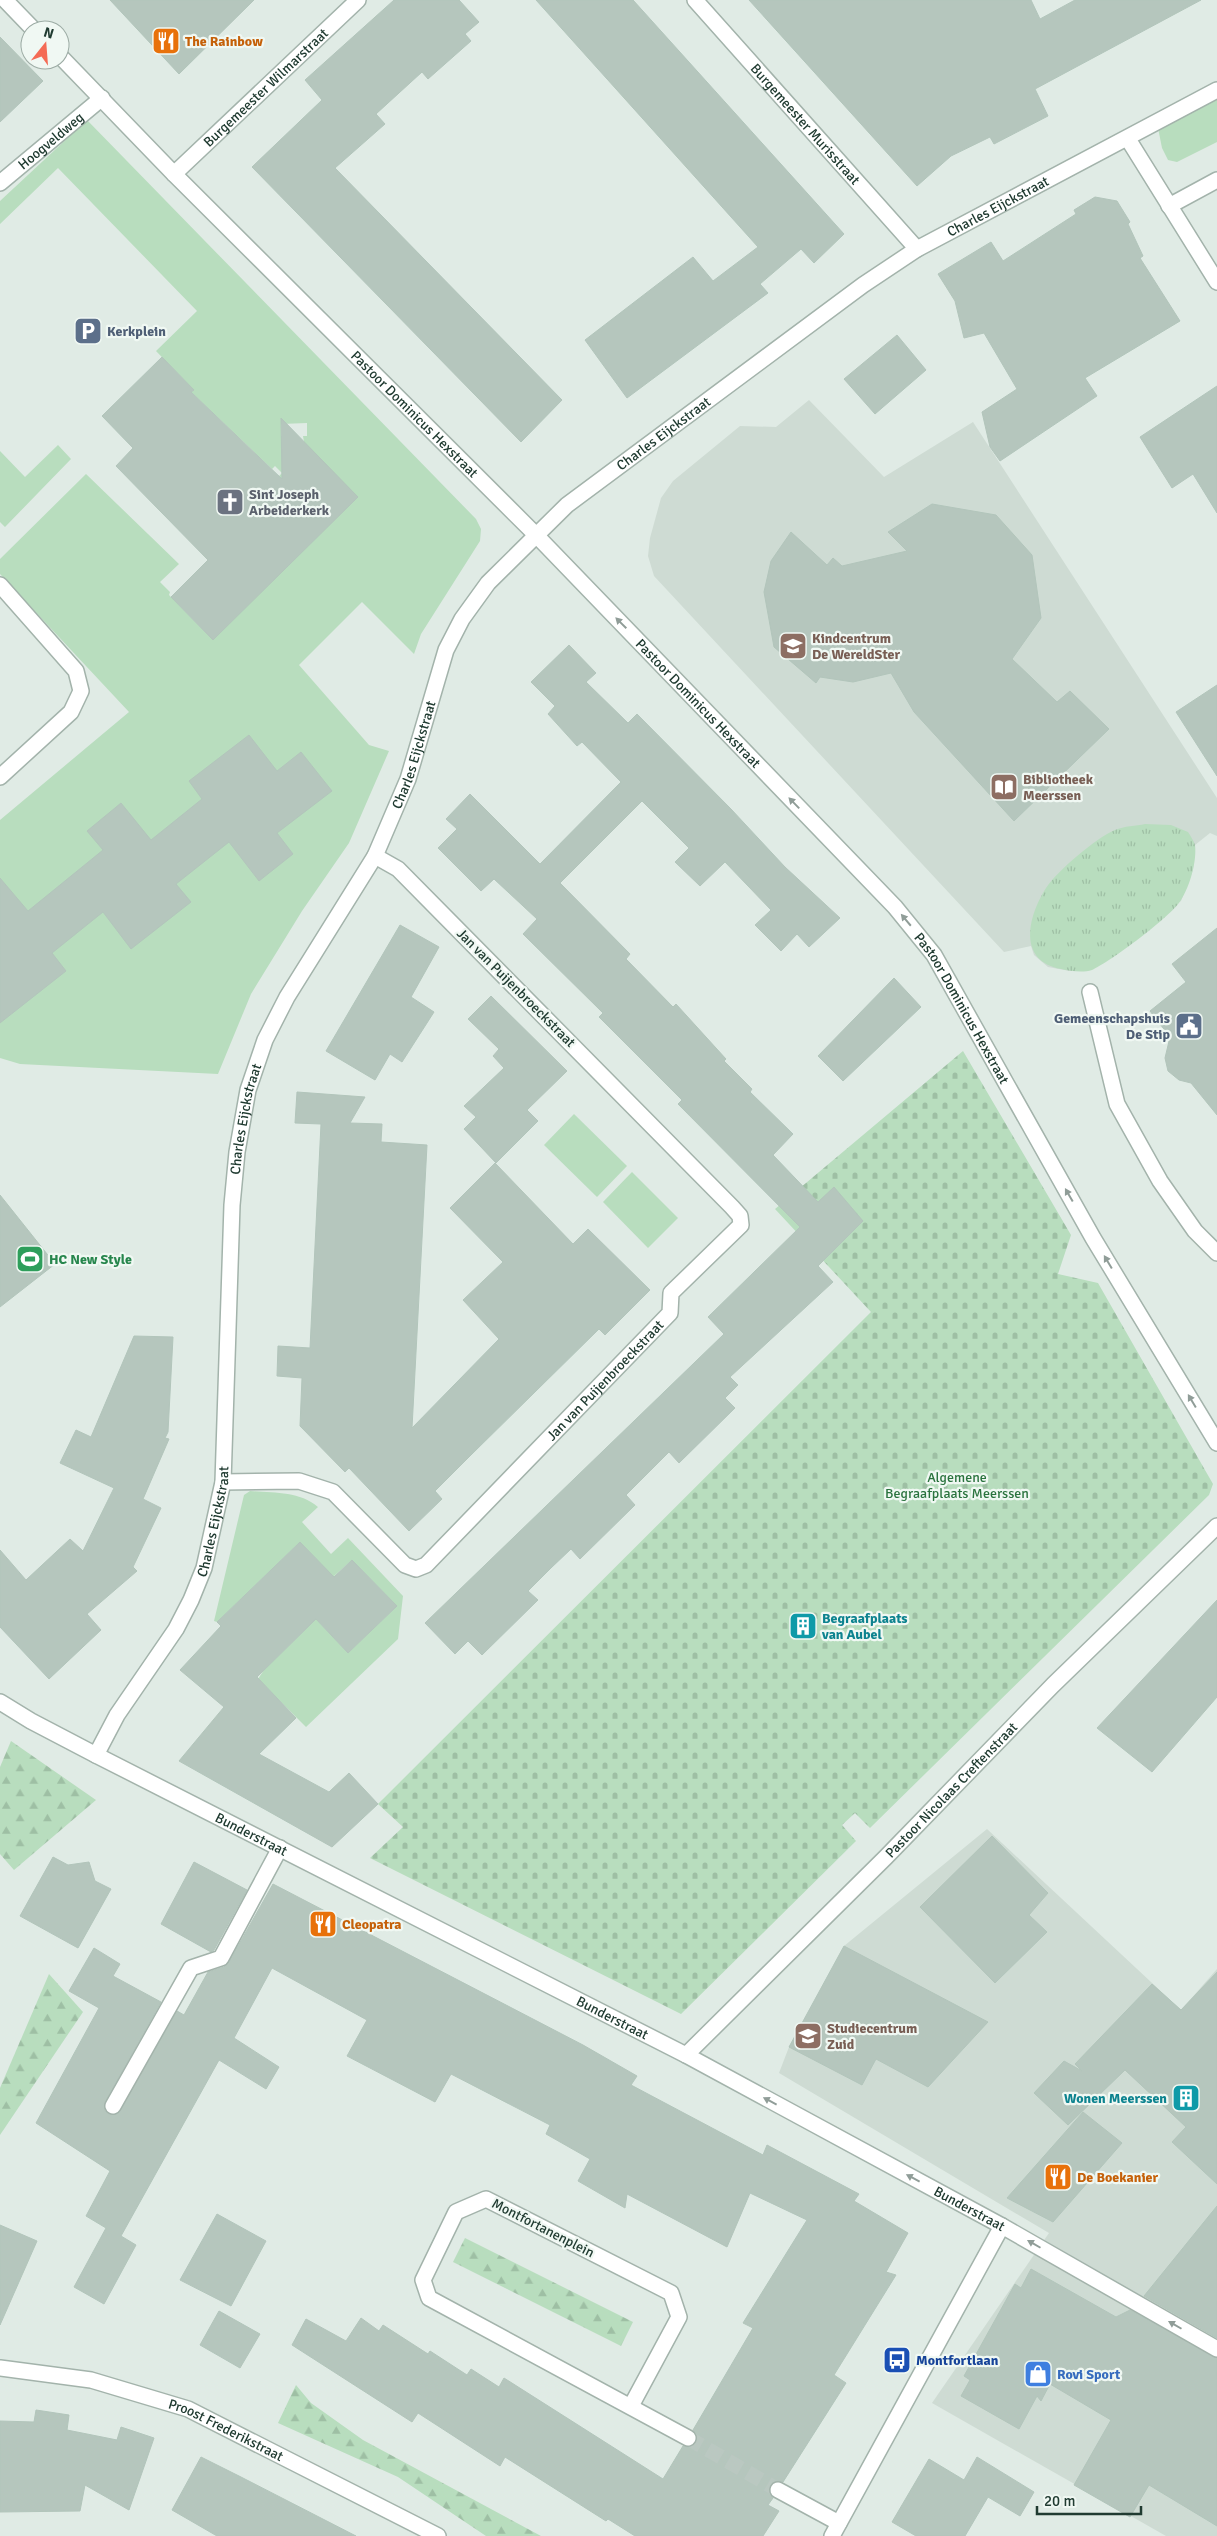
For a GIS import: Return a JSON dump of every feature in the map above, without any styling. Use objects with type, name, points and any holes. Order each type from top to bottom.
[{"type":"street","points":[[5,0],[24,20]]},
{"type":"street","name":"Burgemeester Wilmarstraat","points":[[174,174],[358,0]]},
{"type":"street","name":"Burgemeester Murisstraat","points":[[696,0],[916,249]]},
{"type":"street","name":"Pastoor Dominicus Hexstraat","points":[[70,66],[174,174],[536,535],[895,908],[934,954],[1093,1238],[1217,1443]]},
{"type":"street","name":"Charles Eijckstraat","points":[[96,1755],[117,1716],[176,1629],[192,1600],[204,1568],[223,1482],[232,1205],[237,1152],[248,1090],[265,1040],[286,997],[375,856],[408,778],[446,650],[462,619],[488,583],[536,535],[583,493],[863,285],[916,249],[1128,139],[1217,90]]},
{"type":"street","name":"Hoogveldweg","points":[[0,183],[102,98]]},
{"type":"street","points":[[1128,139],[1217,282]]},
{"type":"street","points":[[1169,206],[1217,180]]},
{"type":"street","points":[[0,585],[76,671],[81,691],[71,712],[0,777]]},
{"type":"street","name":"Jan van Puijenbroeckstraat","points":[[223,1482],[299,1481],[333,1492],[405,1565],[416,1569],[426,1565],[670,1313],[671,1293],[741,1225],[740,1216],[732,1207],[405,876],[398,869],[375,856]]},
{"type":"street","points":[[1090,992],[1117,1104],[1160,1181],[1195,1230],[1217,1253]]},
{"type":"street","name":"Pastoor Nicolaas Creftenstraat","points":[[686,2055],[886,1857],[1060,1679],[1217,1526]]},
{"type":"street","name":"Bunderstraat","points":[[0,1702],[31,1721],[96,1755],[686,2055],[1002,2226],[1217,2349]]},
{"type":"street","points":[[113,2106],[191,1968],[221,1958],[280,1848]]},
{"type":"street","name":"Montfortanenplein","points":[[631,2406],[680,2317],[671,2293],[486,2198],[456,2212],[423,2280],[429,2298],[688,2438]]},
{"type":"street","points":[[778,2490],[836,2529],[1002,2226]]},
{"type":"street","name":"Proost Frederikstraat","points":[[0,2368],[91,2380],[188,2409],[438,2536]]},
{"type":"shaded area","points":[[809,400],[884,477],[973,422],[1217,798],[1217,836],[1210,833],[1195,845],[1193,870],[1181,901],[1070,971],[1048,967],[1034,955],[1031,946],[1004,952],[654,576],[648,556],[650,538],[661,498],[673,481],[740,426],[776,427]]},
{"type":"shaded area","points":[[987,1829],[1181,2010],[1217,1969],[1217,2536],[1166,2536],[932,2403],[1049,2233],[779,2073],[789,2047],[844,1946]]},
{"type":"green space","points":[[1217,97],[1217,142],[1177,162],[1168,160],[1162,148],[1158,128]]},
{"type":"green space","points":[[87,120],[476,519],[481,529],[480,541],[421,634],[414,654],[362,602],[299,665],[369,745],[389,751],[349,843],[302,911],[251,994],[218,1074],[20,1064],[0,1058],[0,820],[129,712],[0,574],[0,559],[86,474],[179,564],[160,582],[170,592],[169,595],[213,640],[305,448],[303,436],[307,436],[307,423],[281,424],[281,436],[293,437],[283,480],[279,476],[282,473],[275,466],[272,469],[191,392],[194,390],[156,351],[197,311],[58,168],[0,224],[0,201]]},
{"type":"green space","points":[[58,445],[71,459],[5,527],[0,522],[0,451],[25,477]]},
{"type":"green space","points":[[1145,824],[1171,825],[1188,832],[1194,842],[1194,866],[1181,900],[1166,917],[1140,938],[1092,970],[1072,971],[1047,964],[1038,957],[1032,948],[1030,937],[1034,912],[1046,888],[1068,864],[1107,834],[1126,827]]},
{"type":"green space","name":"Algemene Begraafplaats Meerssen","points":[[963,1051],[1071,1235],[1058,1274],[1098,1283],[1213,1484],[1209,1495],[870,1828],[855,1813],[842,1825],[856,1841],[681,2014],[370,1858],[403,1827],[378,1804],[871,1312],[775,1209]]},
{"type":"green space","points":[[574,1114],[627,1166],[597,1197],[544,1145]]},
{"type":"green space","points":[[632,1172],[678,1218],[648,1248],[603,1202]]},
{"type":"green space","points":[[250,1491],[294,1495],[311,1502],[318,1507],[302,1522],[331,1554],[348,1538],[403,1596],[398,1639],[306,1727],[258,1679],[264,1670],[316,1619],[348,1653],[397,1606],[352,1560],[333,1577],[300,1542],[217,1622],[214,1621],[244,1495]]},
{"type":"green space","points":[[11,1741],[96,1800],[14,1870],[0,1854],[0,1767]]},
{"type":"green space","points":[[49,1974],[83,2012],[0,2135],[0,2088]]},
{"type":"green space","points":[[465,2238],[633,2322],[621,2346],[453,2262]]},
{"type":"green space","points":[[296,2385],[311,2403],[363,2440],[541,2536],[486,2536],[398,2477],[278,2423]]},
{"type":"building","points":[[110,0],[254,0],[179,74]]},
{"type":"building","points":[[394,0],[459,0],[479,22],[465,34],[471,41],[428,79],[422,72],[376,114],[385,124],[335,168],[562,400],[521,442],[252,167],[322,100],[305,80]]},
{"type":"building","points":[[536,0],[633,0],[844,234],[814,263],[801,249],[760,284],[768,293],[627,398],[585,340],[693,257],[713,281],[758,247]]},
{"type":"building","points":[[749,0],[1031,0],[1040,19],[1075,0],[1201,0],[1035,89],[1048,116],[994,144],[990,137],[951,156],[917,186]]},
{"type":"building","points":[[0,37],[20,57],[20,70],[32,70],[43,81],[0,122]]},
{"type":"building","points":[[1095,197],[1117,201],[1130,222],[1128,224],[1143,256],[1140,258],[1180,321],[1085,378],[1097,396],[1000,461],[990,447],[982,412],[1017,389],[984,333],[964,338],[955,301],[938,274],[991,242],[1003,261],[1076,214],[1074,210]]},
{"type":"building","points":[[897,335],[926,370],[875,414],[844,379]]},
{"type":"building","name":"Sint Joseph Arbeiderkerk","points":[[162,357],[194,390],[191,392],[282,479],[281,418],[358,497],[213,640],[171,597],[208,560],[116,466],[133,448],[102,416]]},
{"type":"building","points":[[1217,386],[1217,513],[1193,474],[1172,488],[1140,437]]},
{"type":"building","points":[[932,504],[996,515],[1032,555],[1041,618],[1012,659],[1057,702],[1070,691],[1109,729],[1014,821],[914,712],[891,673],[853,682],[820,677],[816,683],[774,647],[764,592],[771,561],[791,532],[827,565],[833,558],[842,566],[907,551],[888,532]]},
{"type":"building","points":[[569,645],[596,673],[586,682],[628,723],[637,714],[731,809],[785,867],[840,918],[809,947],[797,934],[781,951],[755,925],[771,910],[725,862],[700,886],[675,862],[689,848],[642,801],[560,883],[630,954],[626,959],[673,1007],[676,1004],[726,1059],[724,1061],[752,1089],[750,1092],[793,1134],[773,1155],[818,1202],[834,1187],[863,1221],[818,1266],[833,1282],[730,1377],[738,1385],[725,1398],[735,1408],[679,1463],[669,1452],[626,1495],[635,1505],[580,1559],[571,1549],[551,1568],[528,1591],[538,1600],[482,1655],[468,1641],[455,1654],[425,1623],[724,1334],[708,1317],[800,1227],[678,1104],[682,1100],[599,1017],[603,1013],[523,934],[537,919],[494,879],[481,891],[438,848],[457,829],[446,819],[470,794],[540,864],[621,782],[582,742],[577,746],[548,714],[555,706],[531,682]]},
{"type":"building","points":[[1217,685],[1217,776],[1176,712]]},
{"type":"building","points":[[249,735],[277,771],[301,752],[332,791],[277,833],[293,854],[259,881],[229,842],[176,884],[191,902],[131,949],[103,912],[52,953],[66,971],[0,1023],[0,878],[28,911],[103,850],[87,831],[121,803],[151,840],[202,799],[189,781]]},
{"type":"building","points":[[400,925],[439,947],[411,997],[434,1012],[402,1062],[390,1054],[375,1080],[326,1051]]},
{"type":"building","name":"Gemeenschapshuis De Stip","points":[[1217,928],[1217,1115],[1191,1083],[1179,1080],[1168,1071],[1165,1058],[1170,1037],[1150,1011],[1186,982],[1172,964]]},
{"type":"building","points":[[894,978],[921,1007],[843,1081],[818,1056]]},
{"type":"building","points":[[491,996],[567,1071],[527,1110],[538,1121],[496,1163],[464,1129],[476,1117],[464,1106],[504,1068],[493,1056],[499,1049],[468,1019]]},
{"type":"building","points":[[297,1092],[365,1097],[350,1123],[382,1124],[381,1142],[427,1145],[412,1428],[499,1339],[463,1300],[503,1262],[450,1208],[495,1163],[573,1244],[588,1229],[650,1290],[605,1335],[599,1329],[435,1491],[442,1499],[409,1531],[349,1468],[345,1472],[300,1426],[302,1378],[277,1376],[278,1346],[310,1348],[321,1124],[295,1123]]},
{"type":"building","points":[[0,1195],[55,1264],[0,1307]]},
{"type":"building","points":[[134,1336],[173,1337],[168,1432],[165,1438],[169,1439],[143,1499],[161,1508],[133,1567],[137,1571],[87,1614],[101,1630],[49,1679],[0,1627],[0,1550],[26,1580],[70,1539],[83,1551],[114,1488],[60,1463],[76,1430],[91,1437]]},
{"type":"building","points":[[300,1542],[334,1577],[352,1560],[397,1606],[348,1653],[316,1619],[257,1677],[296,1718],[259,1754],[329,1792],[349,1773],[378,1804],[332,1847],[179,1761],[224,1707],[180,1670],[221,1626],[217,1622]]},
{"type":"building","points":[[1217,1600],[1217,1697],[1152,1772],[1097,1728]]},
{"type":"building","points":[[992,1836],[1048,1893],[1029,1915],[1047,1932],[995,1983],[920,1907]]},
{"type":"building","points":[[53,1857],[68,1865],[89,1862],[95,1881],[111,1889],[78,1948],[20,1916]]},
{"type":"building","points":[[194,1862],[247,1890],[214,1950],[211,1952],[161,1924]]},
{"type":"building","points":[[273,1884],[583,2045],[637,2076],[631,2085],[763,2155],[767,2145],[859,2194],[854,2201],[908,2233],[886,2272],[896,2275],[834,2375],[846,2383],[783,2482],[774,2482],[770,2486],[769,2491],[773,2498],[768,2505],[779,2511],[763,2536],[635,2536],[608,2519],[606,2521],[505,2457],[500,2466],[418,2413],[412,2422],[292,2345],[306,2319],[346,2341],[361,2318],[379,2331],[383,2325],[428,2354],[430,2351],[467,2375],[471,2369],[499,2387],[504,2378],[663,2479],[683,2446],[689,2447],[696,2443],[697,2437],[693,2430],[753,2328],[743,2323],[807,2220],[750,2193],[727,2247],[627,2194],[625,2208],[578,2181],[590,2159],[546,2134],[550,2125],[451,2074],[435,2102],[347,2056],[367,2020],[272,1968],[234,2038],[279,2067],[266,2089],[219,2060],[121,2236],[136,2245],[104,2304],[74,2287],[106,2228],[86,2216],[110,2171],[36,2123],[99,2008],[69,1991],[94,1948],[120,1964],[113,1976],[161,2002],[105,2102],[105,2111],[109,2114],[117,2114],[177,2011],[184,2015],[208,1972],[224,1967],[229,1962]]},
{"type":"building","points":[[844,1946],[988,2022],[928,2087],[876,2059],[862,2085],[789,2047]]},
{"type":"building","points":[[1217,1972],[1217,2184],[1172,2142],[1186,2127],[1125,2070],[1068,2125],[1034,2093],[1064,2061],[1082,2071],[1075,2064],[1152,1984],[1181,2010]]},
{"type":"building","name":"De Boekanier","points":[[1083,2112],[1122,2143],[1053,2222],[1007,2198]]},
{"type":"building","points":[[1217,2206],[1217,2338],[1144,2296]]},
{"type":"building","points":[[217,2214],[266,2241],[231,2306],[180,2280]]},
{"type":"building","points":[[0,2225],[37,2241],[0,2325]]},
{"type":"building","points":[[1031,2269],[1116,2317],[1130,2310],[1217,2358],[1217,2526],[1149,2485],[1130,2517],[1074,2485],[1111,2420],[1050,2384],[1041,2401],[1037,2396],[1019,2429],[961,2396],[970,2380],[964,2376],[1015,2284],[1021,2288]]},
{"type":"building","points":[[219,2311],[260,2334],[240,2368],[200,2345]]},
{"type":"building","points":[[36,2410],[69,2415],[67,2430],[117,2440],[121,2427],[154,2438],[129,2510],[85,2485],[80,2511],[0,2512],[0,2421],[34,2422]]},
{"type":"building","points":[[201,2457],[356,2536],[217,2536],[172,2510]]},
{"type":"building","points":[[977,2457],[1034,2492],[1020,2516],[988,2497],[965,2536],[916,2536],[892,2522],[929,2459],[964,2480]]},
{"type":"tunnel","points":[[688,2438],[778,2490]]},
{"type":"place","name":"The Rainbow","points":[[166,41]]},
{"type":"place","name":"Kerkplein","points":[[88,331]]},
{"type":"place","name":"Sint Joseph Arbeiderkerk","points":[[230,502]]},
{"type":"place","name":"Kindcentrum De WereldSter","points":[[793,646]]},
{"type":"place","name":"Bibliotheek Meerssen","points":[[1004,787]]},
{"type":"place","name":"Gemeenschapshuis De Stip","points":[[1189,1026]]},
{"type":"place","name":"HC New Style","points":[[30,1259]]},
{"type":"place","name":"Begraafplaats van Aubel","points":[[803,1626]]},
{"type":"place","name":"Cleopatra","points":[[323,1924]]},
{"type":"place","name":"Studiecentrum Zuid","points":[[808,2036]]},
{"type":"place","name":"Wonen Meerssen","points":[[1186,2098]]},
{"type":"place","name":"De Boekanier","points":[[1058,2177]]},
{"type":"place","name":"Montfortlaan","points":[[897,2360]]},
{"type":"place","name":"Rovi Sport","points":[[1038,2374]]}]
